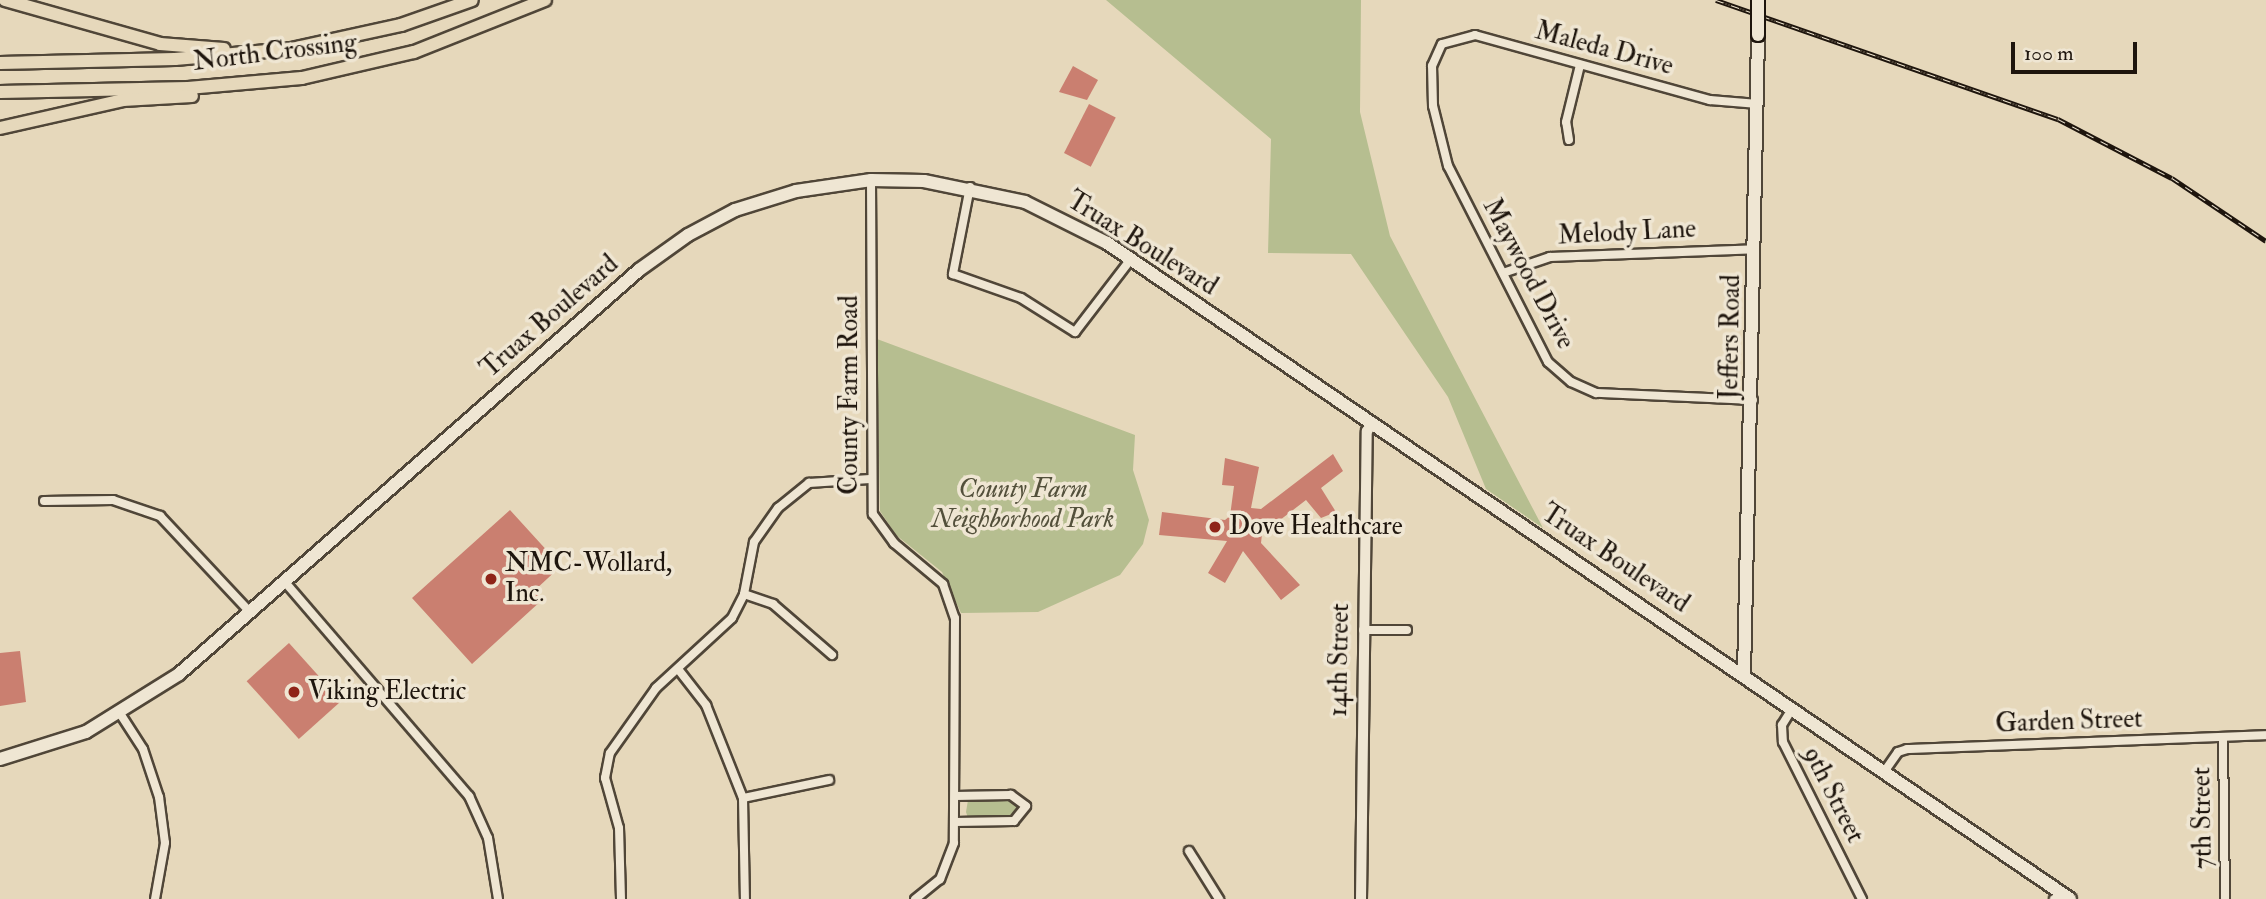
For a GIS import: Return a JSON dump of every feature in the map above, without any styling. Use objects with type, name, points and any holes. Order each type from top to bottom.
[{"type":"main road","points":[[5,0],[160,44],[291,49]]},
{"type":"main road","name":"North Crossing","points":[[0,63],[175,59],[291,49],[390,28],[472,0]]},
{"type":"main road","name":"North Crossing","points":[[0,92],[246,85],[414,52],[545,0]]},
{"type":"main road","name":"Jeffers Road","points":[[1744,674],[1753,400],[1758,0]]},
{"type":"main road","points":[[0,128],[84,107],[214,94],[246,85]]},
{"type":"main road","name":"Truax Boulevard","points":[[0,759],[60,743],[121,715],[178,674],[658,253],[763,200],[871,180],[970,187],[1060,216],[1131,259],[1744,674],[2062,897]]},
{"type":"street","name":"Maleda Drive","points":[[1442,44],[1475,36],[1710,100],[1758,104]]},
{"type":"street","name":"Maywood Drive","points":[[1442,44],[1433,57],[1432,80],[1441,145],[1548,362],[1584,389],[1753,400]]},
{"type":"street","points":[[1569,141],[1566,122],[1580,65]]},
{"type":"street","name":"County Farm Road","points":[[871,180],[870,479],[879,527],[937,577],[952,601],[955,822],[950,860],[940,878],[915,899]]},
{"type":"street","points":[[970,187],[954,274],[1021,298],[1075,332],[1131,259]]},
{"type":"street","name":"Melody Lane","points":[[1503,273],[1550,257],[1755,249]]},
{"type":"street","name":"14th Street","points":[[1361,899],[1367,431],[1373,423]]},
{"type":"street","points":[[621,899],[619,828],[606,790],[606,766],[656,688],[723,629],[744,594],[754,542],[778,508],[809,483],[870,479]]},
{"type":"street","points":[[44,500],[113,500],[160,516],[249,611]]},
{"type":"street","points":[[284,581],[469,796],[488,838],[498,899]]},
{"type":"street","points":[[744,594],[773,604],[832,655]]},
{"type":"street","points":[[1363,630],[1406,630]]},
{"type":"street","points":[[678,669],[706,705],[743,798],[745,899]]},
{"type":"street","name":"9th Street","points":[[1792,709],[1782,725],[1783,742],[1862,899]]},
{"type":"street","points":[[121,715],[143,749],[159,797],[165,844],[155,899]]},
{"type":"street","name":"Garden Street","points":[[1884,772],[1898,752],[1907,749],[2266,735]]},
{"type":"street","name":"7th Street","points":[[2223,737],[2225,899]]},
{"type":"street","points":[[743,798],[829,780]]},
{"type":"street","points":[[955,796],[1017,796],[1026,806],[1014,821],[955,822]]},
{"type":"street","points":[[1189,851],[1219,899]]},
{"type":"green space","points":[[1106,0],[1361,0],[1360,112],[1390,236],[1543,528],[1486,489],[1448,397],[1351,254],[1268,253],[1271,139]]},
{"type":"green space","name":"County Farm Neighborhood Park","points":[[877,339],[1135,435],[1133,470],[1149,520],[1143,544],[1120,575],[1038,612],[961,613],[942,572],[896,535],[880,511]]},
{"type":"green space","points":[[1013,799],[1021,806],[1014,817],[968,818],[968,800]]},
{"type":"building","points":[[1073,66],[1098,80],[1087,100],[1059,92]]},
{"type":"building","points":[[1089,104],[1116,118],[1091,167],[1064,153]]},
{"type":"building","name":"Dove Healthcare","points":[[1333,454],[1343,471],[1321,488],[1336,512],[1321,518],[1306,500],[1262,534],[1261,543],[1300,585],[1281,600],[1243,551],[1225,583],[1208,573],[1227,541],[1159,535],[1162,512],[1225,520],[1230,516],[1234,486],[1222,485],[1225,458],[1259,467],[1251,508],[1261,509]]},
{"type":"building","name":"NMC-Wollard, Inc.","points":[[510,510],[561,566],[534,591],[542,600],[472,664],[412,598]]},
{"type":"building","name":"Viking Electric","points":[[289,643],[341,701],[299,739],[247,681]]},
{"type":"building","points":[[20,651],[26,702],[0,706],[0,653]]},
{"type":"railway","points":[[1716,0],[2058,119],[2172,178],[2266,241]]},
{"type":"place","name":"Dove Healthcare","points":[[1215,527]]},
{"type":"place","name":"NMC-Wollard, Inc.","points":[[491,579]]},
{"type":"place","name":"Viking Electric","points":[[294,692]]}]
